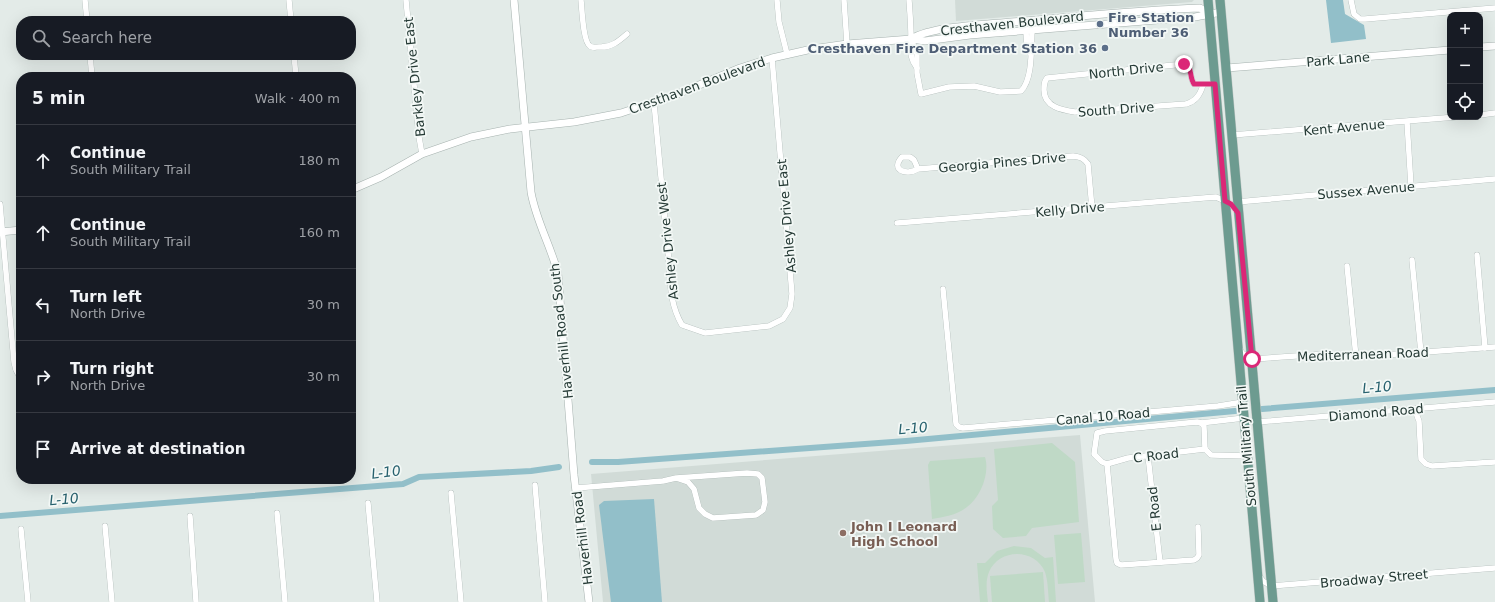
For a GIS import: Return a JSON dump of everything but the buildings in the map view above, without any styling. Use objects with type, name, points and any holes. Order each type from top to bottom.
[{"type":"main road","name":"South Military Trail","points":[[1208,0],[1260,602]]},
{"type":"main road","name":"South Military Trail","points":[[1220,0],[1227,68],[1236,202],[1252,359],[1273,602]]},
{"type":"main road","points":[[1223,171],[1231,181],[1235,181]]},
{"type":"main road","points":[[1240,374],[1246,384],[1251,437],[1254,443],[1259,446]]},
{"type":"street","points":[[85,0],[87,16]]},
{"type":"street","points":[[289,0],[291,16]]},
{"type":"street","name":"Barkley Drive East","points":[[406,0],[419,137],[422,154]]},
{"type":"street","name":"Haverhill Road South","points":[[514,0],[533,202],[540,225],[552,250],[558,274],[574,474]]},
{"type":"street","points":[[581,0],[585,37],[587,44],[591,47],[603,47],[617,43],[627,34]]},
{"type":"street","points":[[777,0],[779,22],[787,54]]},
{"type":"street","points":[[844,0],[847,44]]},
{"type":"street","points":[[909,0],[911,39],[910,51],[912,62],[917,69],[922,94],[949,87],[974,86],[1000,92],[1021,91],[1026,85],[1031,53],[1027,48],[1029,31]]},
{"type":"street","points":[[1352,0],[1354,14],[1360,19],[1495,8]]},
{"type":"street","name":"Cresthaven Boulevard","points":[[911,39],[919,34],[963,27],[1109,13],[1200,8],[1209,14]]},
{"type":"street","name":"Cresthaven Boulevard","points":[[356,188],[381,177],[422,154],[471,137],[490,132],[598,118],[654,103],[740,68],[787,54],[847,44],[911,39],[925,41],[970,35],[1195,17],[1221,12]]},
{"type":"street","points":[[1483,47],[1495,46]]},
{"type":"street","name":"Park Lane","points":[[1227,68],[1447,50]]},
{"type":"street","name":"Ashley Drive East","points":[[732,331],[769,326],[783,319],[790,308],[792,294],[772,58]]},
{"type":"street","points":[[90,60],[92,72]]},
{"type":"street","points":[[294,60],[296,72]]},
{"type":"street","name":"North Drive","points":[[1047,78],[1184,64],[1190,68],[1192,81],[1194,84],[1203,85]]},
{"type":"street","name":"South Drive","points":[[1047,78],[1044,85],[1046,100],[1053,106],[1075,112],[1186,104],[1196,98],[1201,92],[1203,85]]},
{"type":"street","points":[[1203,85],[1215,84]]},
{"type":"street","name":"Ashley Drive West","points":[[654,103],[670,265],[672,303],[675,314],[682,325],[698,331],[705,333],[732,331]]},
{"type":"street","points":[[1483,115],[1495,113]]},
{"type":"street","name":"Kent Avenue","points":[[1232,135],[1447,118]]},
{"type":"street","points":[[1407,122],[1411,186]]},
{"type":"street","name":"Georgia Pines Drive","points":[[918,169],[1073,156],[1081,157],[1085,159],[1088,164],[1092,208]]},
{"type":"street","name":"Sussex Avenue","points":[[1236,202],[1495,180]]},
{"type":"street","name":"Kelly Drive","points":[[897,223],[1216,197],[1225,201]]},
{"type":"street","points":[[1225,201],[1231,204],[1238,213]]},
{"type":"street","points":[[0,204],[1,232],[16,370]]},
{"type":"street","points":[[1,232],[16,230]]},
{"type":"street","points":[[1477,255],[1485,348]]},
{"type":"street","points":[[1412,260],[1421,353]]},
{"type":"street","points":[[1347,266],[1356,357]]},
{"type":"street","name":"Canal 10 Road","points":[[943,289],[956,424],[959,427],[963,428],[1218,406],[1242,402]]},
{"type":"street","points":[[1237,345],[1242,353],[1252,359]]},
{"type":"street","name":"Mediterranean Road","points":[[1252,359],[1326,354],[1356,357],[1495,347]]},
{"type":"street","name":"Diamond Road","points":[[1257,422],[1495,402]]},
{"type":"street","points":[[1414,408],[1419,422],[1421,459],[1426,464],[1432,466],[1495,462]]},
{"type":"street","points":[[1198,527],[1199,555],[1194,560],[1121,565],[1117,563],[1107,464],[1102,462],[1094,454],[1097,433],[1244,418]]},
{"type":"street","points":[[1201,423],[1204,426],[1205,449],[1211,455],[1247,456]]},
{"type":"street","name":"C Road","points":[[1107,464],[1128,458],[1205,449]]},
{"type":"street","name":"E Road","points":[[1148,456],[1160,562]]},
{"type":"street","points":[[576,488],[662,481],[676,478],[747,473],[758,474],[762,478],[765,502],[763,510],[756,515],[713,518],[705,514],[699,508],[694,489],[688,482],[676,478]]},
{"type":"street","name":"Haverhill Road","points":[[574,474],[589,602]]},
{"type":"street","points":[[535,485],[545,602]]},
{"type":"street","points":[[452,493],[461,602]]},
{"type":"street","points":[[368,502],[377,602]]},
{"type":"street","points":[[277,513],[285,602]]},
{"type":"street","points":[[190,516],[196,602]]},
{"type":"street","points":[[106,526],[112,602]]},
{"type":"street","points":[[21,529],[28,602]]},
{"type":"street","name":"Broadway Street","points":[[1271,586],[1495,568]]},
{"type":"street","points":[[1257,574],[1262,581],[1271,586]]},
{"type":"shaded area","points":[[955,0],[1194,0],[1192,2],[956,21]]},
{"type":"shaded area","name":"John I Leonard High School","points":[[1080,435],[1095,602],[603,602],[591,474]]},
{"type":"green space","points":[[1052,443],[1075,462],[1079,522],[1032,528],[1026,536],[1003,538],[993,529],[992,506],[998,500],[994,449]]},
{"type":"green space","points":[[985,457],[985,477],[980,491],[972,503],[955,514],[932,519],[928,465],[930,461]]},
{"type":"green space","points":[[1081,533],[1085,582],[1058,584],[1054,535]]},
{"type":"green space","points":[[1014,546],[1031,548],[1045,558],[1053,557],[1056,602],[1049,602],[1046,575],[1040,564],[1033,558],[1026,555],[1017,554],[1008,555],[1001,558],[994,564],[987,579],[988,602],[980,602],[977,563],[985,563],[997,551]]},
{"type":"green space","points":[[1043,572],[1045,602],[992,602],[990,576]]},
{"type":"water","points":[[1326,0],[1343,0],[1345,14],[1364,25],[1366,39],[1331,43]]},
{"type":"water","points":[[654,499],[662,602],[611,602],[599,505],[604,501]]},
{"type":"waterway","name":"L-10","points":[[1262,409],[1495,390]]},
{"type":"waterway","name":"L-10","points":[[592,462],[618,462],[906,441],[1235,411]]},
{"type":"waterway","name":"L-10","points":[[0,516],[403,484],[419,477],[531,471],[559,467]]},
{"type":"place","name":"Fire Station Number 36","points":[[1100,24]]},
{"type":"place","name":"Cresthaven Fire Department Station 36","points":[[1105,48]]},
{"type":"place","name":"John I Leonard High School","points":[[843,533]]},
{"type":"route","points":[[1184,64],[1190,68],[1192,81],[1194,84],[1215,84],[1225,201],[1231,204],[1238,213],[1252,359]]}]
